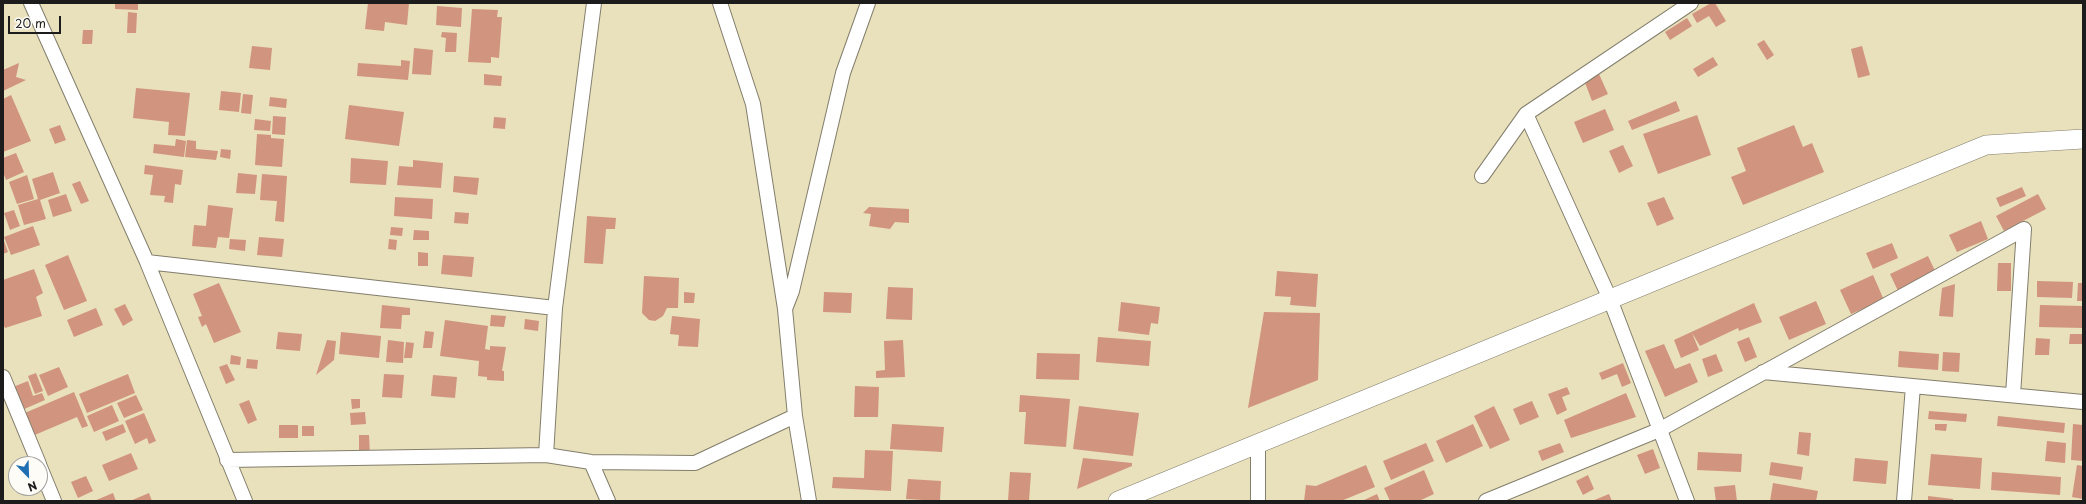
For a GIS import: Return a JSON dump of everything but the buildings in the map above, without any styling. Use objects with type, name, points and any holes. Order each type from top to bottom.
[{"type":"street","points":[[31,3],[147,262],[245,501]]},
{"type":"street","points":[[546,455],[555,308],[594,3]]},
{"type":"street","points":[[720,3],[753,104],[785,309],[796,416],[809,501]]},
{"type":"street","points":[[785,309],[792,291],[843,73],[868,3]]},
{"type":"street","points":[[1482,176],[1526,114],[1691,3]]},
{"type":"street","points":[[1526,114],[1610,299],[1687,501]]},
{"type":"street","points":[[1118,501],[1986,145],[2083,139]]},
{"type":"street","points":[[1486,501],[1659,430],[2024,229],[2013,395]]},
{"type":"street","points":[[147,262],[555,308]]},
{"type":"street","points":[[1763,372],[2083,402]]},
{"type":"street","points":[[3,377],[36,456]]},
{"type":"street","points":[[1904,501],[1913,386]]},
{"type":"street","points":[[227,460],[546,455],[591,462],[695,464],[796,416]]},
{"type":"street","points":[[1258,444],[1258,501]]},
{"type":"street","points":[[591,462],[608,501]]},
{"type":"street","points":[[48,486],[54,501]]}]
